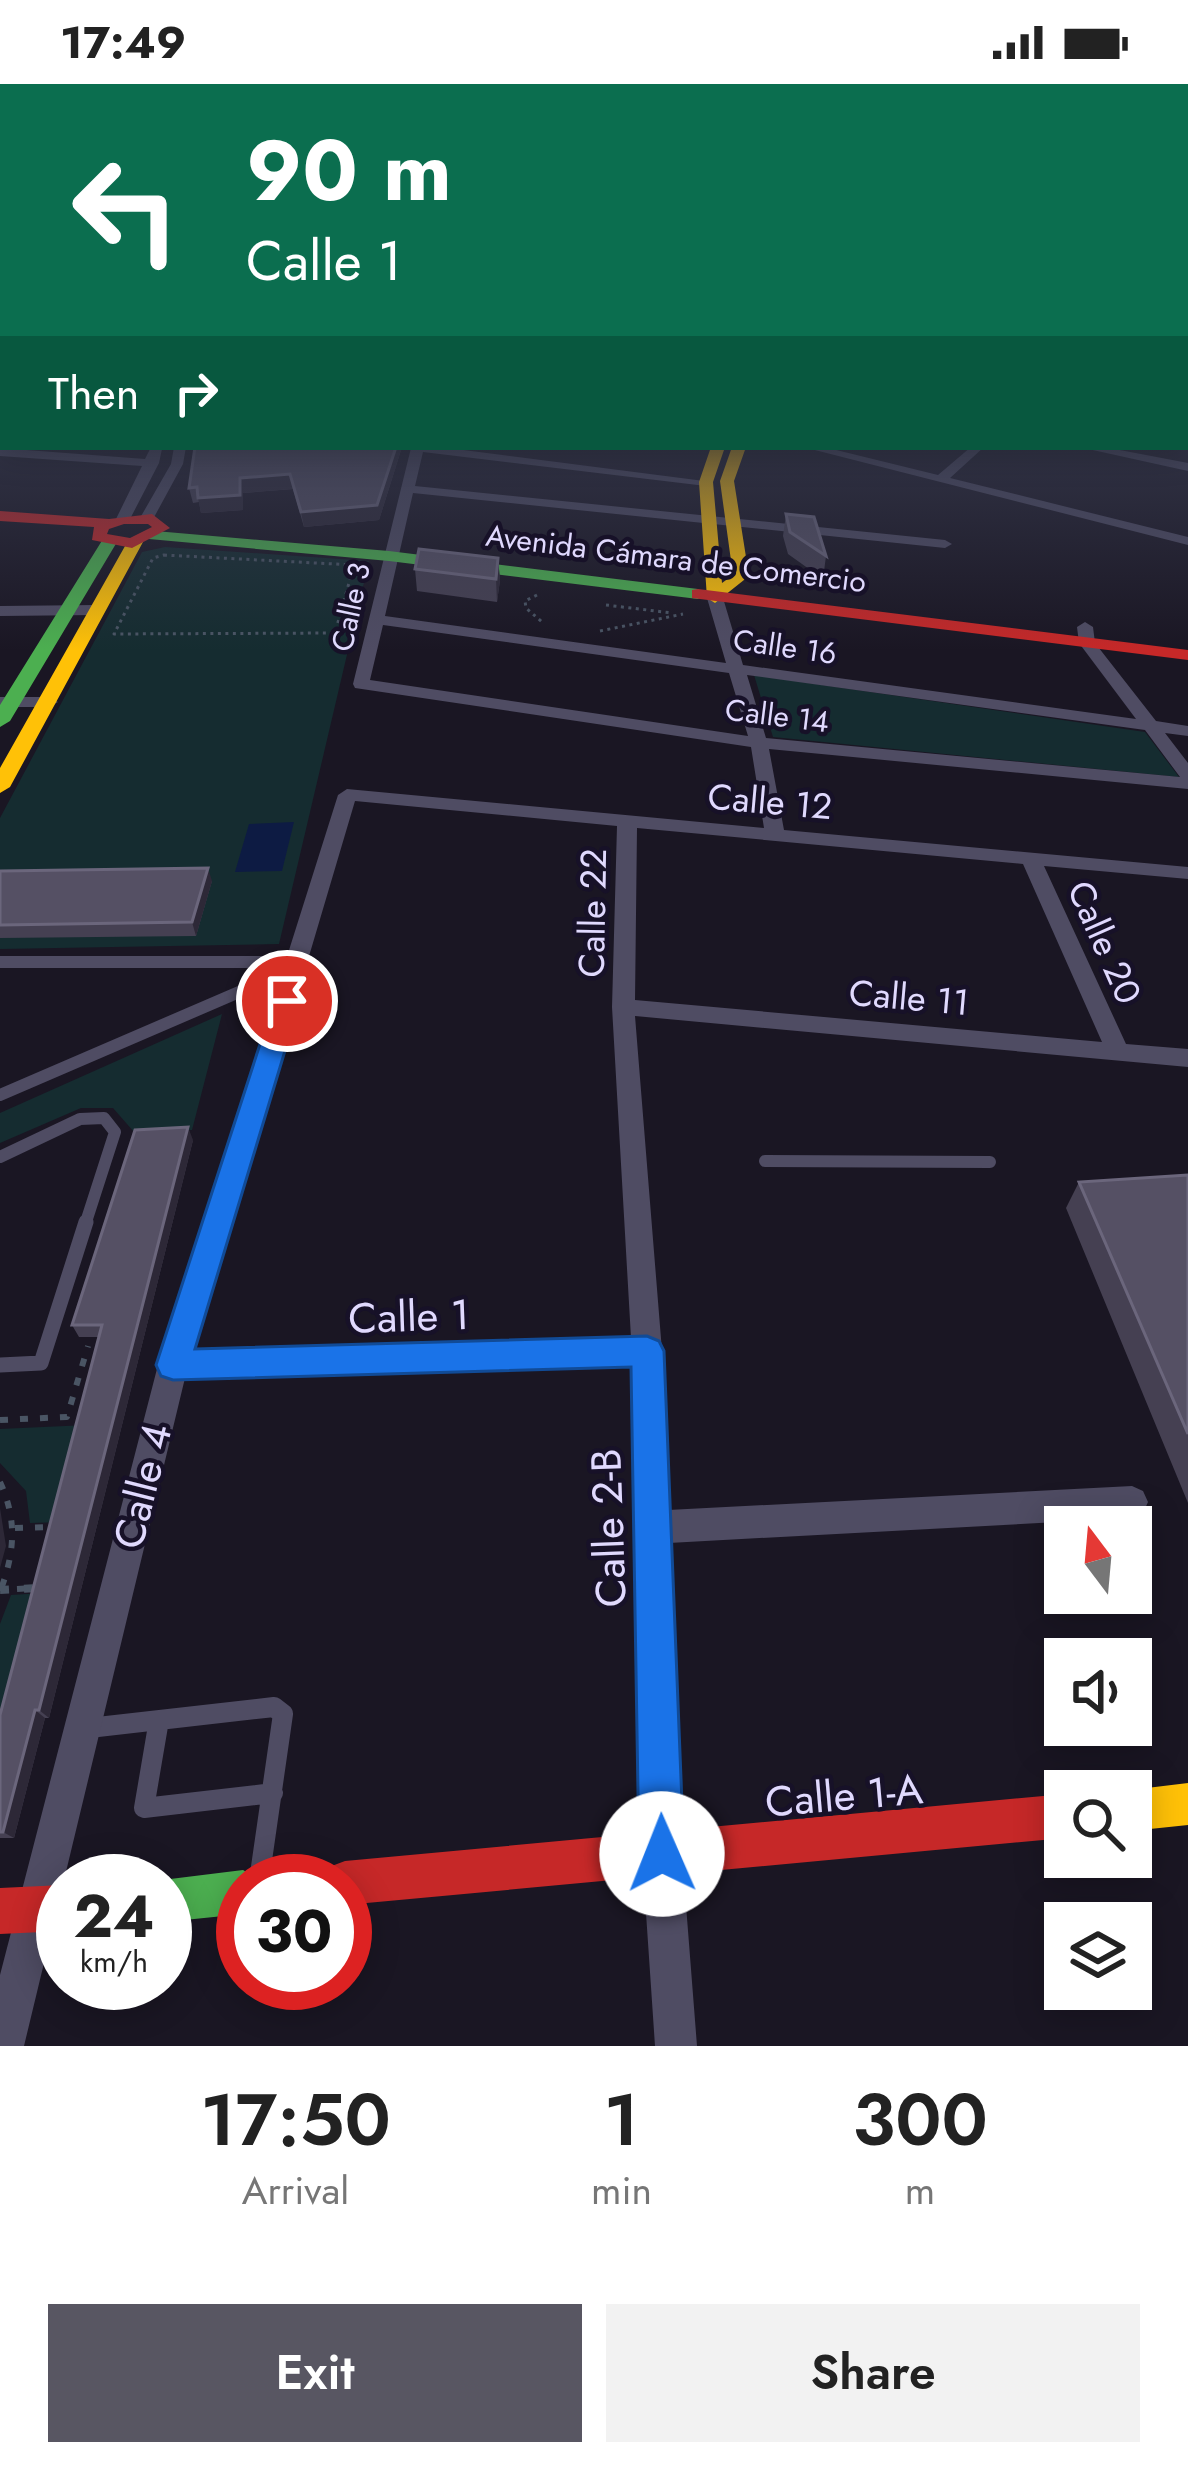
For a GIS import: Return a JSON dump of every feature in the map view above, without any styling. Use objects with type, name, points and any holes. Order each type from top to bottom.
[{"type":"street","points":[[4,709],[67,610],[133,533],[151,468]]},
{"type":"street","points":[[0,787],[49,702],[133,533],[175,468]]},
{"type":"street","name":"Calle 3","points":[[362,684],[413,468]]},
{"type":"street","points":[[587,468],[706,482]]},
{"type":"street","points":[[711,468],[706,482],[741,575],[720,588],[759,743],[775,835]]},
{"type":"street","points":[[722,524],[732,468]]},
{"type":"street","points":[[893,468],[1188,542]]},
{"type":"street","points":[[940,479],[954,468]]},
{"type":"street","points":[[408,489],[945,544]]},
{"type":"street","name":"Avenida Cámara de Comercio","points":[[0,516],[133,533]]},
{"type":"street","name":"Avenida Cámara de Comercio","points":[[0,528],[392,548],[1086,635],[1188,655]]},
{"type":"street","points":[[0,611],[95,610]]},
{"type":"street","name":"Calle 16","points":[[375,620],[1188,730]]},
{"type":"street","points":[[1086,635],[1188,779]]},
{"type":"street","name":"Avenida Cámara de Comercio","points":[[1086,635],[1188,640]]},
{"type":"street","name":"Calle 14","points":[[362,684],[759,743],[1188,779]]},
{"type":"street","points":[[4,709],[49,702]]},
{"type":"street","name":"Calle 12","points":[[347,796],[1188,873]]},
{"type":"street","name":"Calle 4","points":[[4,2046],[33,1910],[173,1365],[347,796]]},
{"type":"street","name":"Calle 22","points":[[623,1007],[627,821]]},
{"type":"street","name":"Calle 20","points":[[1031,859],[1118,1052]]},
{"type":"street","name":"Calle 11","points":[[623,1007],[1188,1058]]},
{"type":"street","name":"Calle 2-B","points":[[623,1007],[647,1351],[662,1854],[676,2046]]},
{"type":"street","name":"Calle 1","points":[[173,1365],[647,1351]]},
{"type":"street","points":[[654,1527],[1132,1502]]},
{"type":"street","points":[[1152,1807],[1188,1804]]},
{"type":"street","name":"Calle 1-A","points":[[372,1881],[1044,1818]]},
{"type":"lane","points":[[0,962],[261,962],[253,986],[0,1095]]},
{"type":"lane","points":[[0,1156],[80,1119],[104,1118],[115,1132],[40,1363],[0,1365]]},
{"type":"lane","points":[[765,1161],[990,1162]]},
{"type":"lane","points":[[82,1729],[274,1707],[283,1714],[263,1854]]},
{"type":"lane","points":[[159,1720],[144,1808],[273,1793]]},
{"type":"path","points":[[133,533],[354,565],[335,633],[114,634],[153,558],[133,533]]},
{"type":"path","points":[[549,625],[532,617],[525,601],[552,593]]},
{"type":"path","points":[[589,631],[683,614],[598,603]]},
{"type":"path","points":[[0,1420],[67,1417],[88,1346]]},
{"type":"path","points":[[0,1482],[12,1506],[15,1528],[10,1566],[0,1590],[46,1588]]},
{"type":"path","points":[[15,1528],[61,1527]]},
{"type":"green space","points":[[165,547],[369,561],[279,944],[0,949],[0,818],[142,552]]},
{"type":"green space","points":[[754,675],[1145,732],[1179,777],[773,737]]},
{"type":"green space","points":[[222,1014],[192,1130],[134,1132],[113,1108],[81,1108],[0,1143],[0,1113]]},
{"type":"green space","points":[[87,1425],[63,1522],[30,1523],[26,1491],[0,1463],[0,1429]]},
{"type":"green space","points":[[44,1593],[0,1720],[0,1624],[11,1595]]},
{"type":"water","points":[[294,822],[282,871],[235,872],[249,824]]},
{"type":"building","points":[[192,468],[389,468],[377,505],[301,512],[290,474],[240,478],[240,495],[198,498],[197,487],[189,488]]},
{"type":"building","points":[[786,514],[814,517],[826,556],[790,532]]},
{"type":"building","points":[[419,549],[498,558],[496,579],[415,569]]},
{"type":"building","points":[[208,868],[192,922],[0,925],[0,871]]},
{"type":"building","points":[[188,1127],[39,1710],[35,1710],[0,1832],[0,1715],[102,1325],[72,1325],[135,1130]]},
{"type":"building","points":[[1188,1175],[1188,1434],[1079,1182]]},
{"type":"traffic: fast","points":[[155,536],[389,556],[698,594]]},
{"type":"traffic: fast","points":[[0,721],[109,542]]},
{"type":"traffic: fast","points":[[192,1897],[216,1894]]},
{"type":"traffic: slow","points":[[711,468],[706,482],[715,598],[741,576],[727,481],[732,468]]},
{"type":"traffic: slow","points":[[0,787],[135,542]]},
{"type":"traffic: slow","points":[[1152,1807],[1188,1804]]},
{"type":"traffic: jam","points":[[0,516],[108,523]]},
{"type":"traffic: jam","points":[[123,519],[152,519],[162,528],[132,543],[98,537],[102,526],[123,519]]},
{"type":"traffic: jam","points":[[698,594],[1188,655]]},
{"type":"traffic: jam","points":[[372,1880],[1044,1818]]},
{"type":"traffic: jam","points":[[0,1911],[36,1909]]},
{"type":"route","points":[[287,1001],[173,1365],[647,1351],[662,1854]]}]
